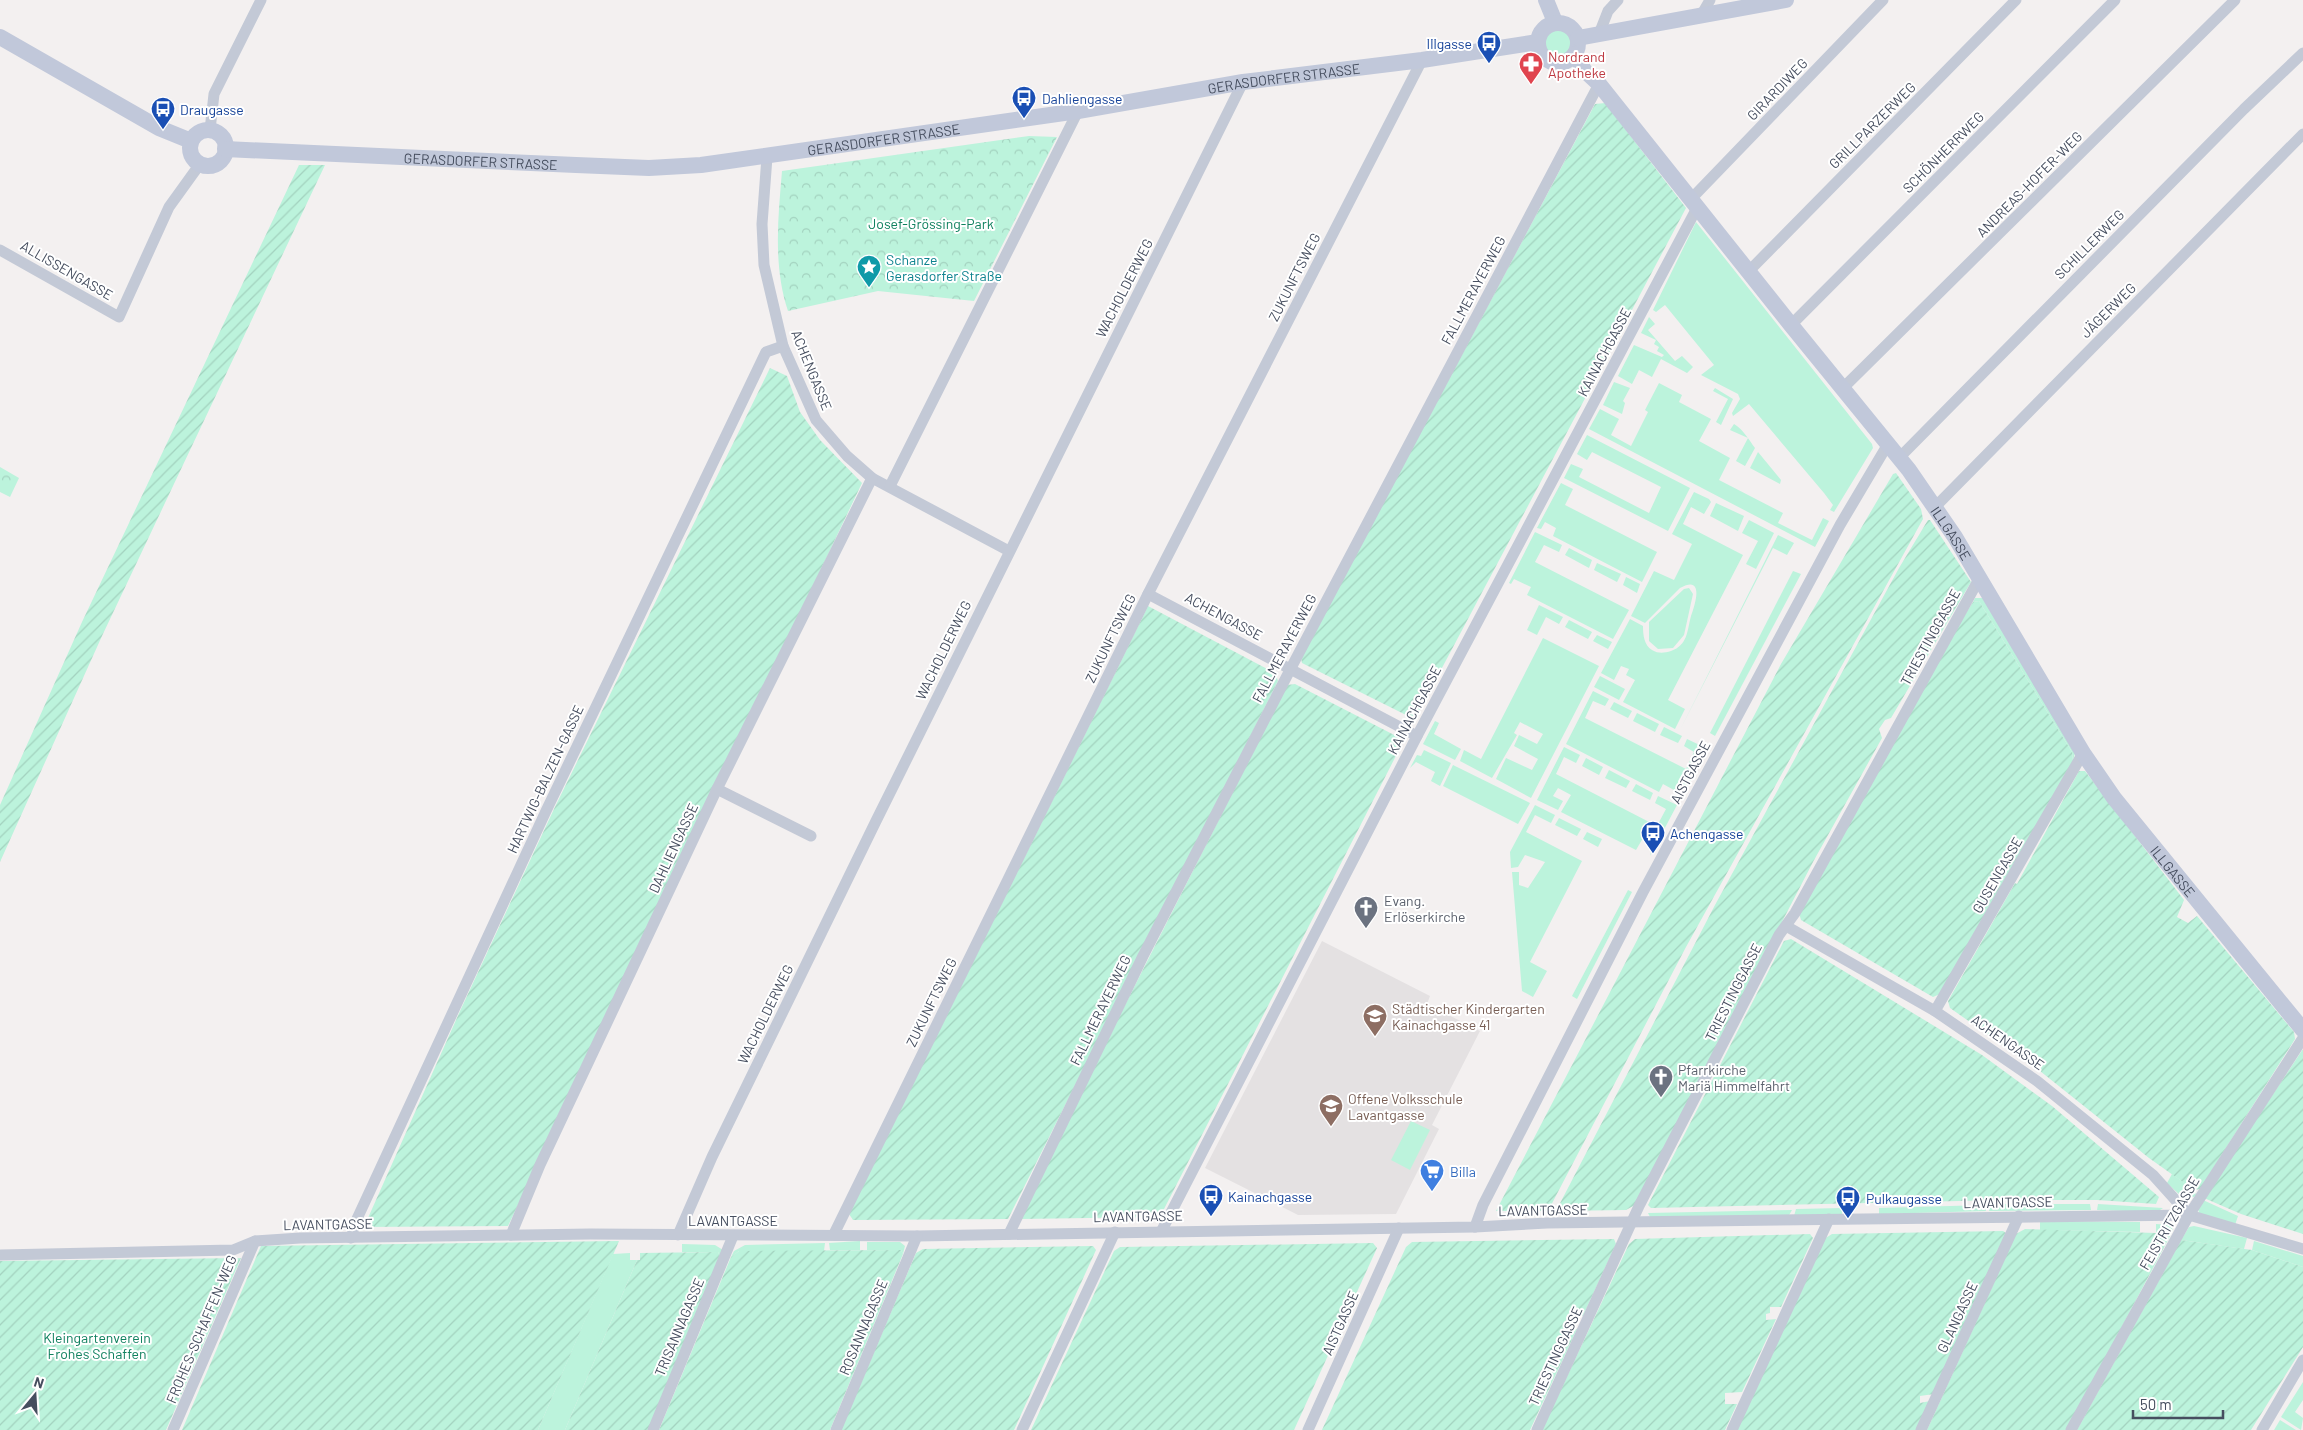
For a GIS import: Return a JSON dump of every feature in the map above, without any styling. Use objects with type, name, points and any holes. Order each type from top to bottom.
[{"type":"main road","points":[[1546,0],[1554,22]]},
{"type":"main road","points":[[1578,38],[1706,7],[1786,0]]},
{"type":"main road","points":[[1554,22],[1569,25],[1578,38],[1579,44],[1575,54],[1566,62],[1551,62],[1542,54],[1538,42],[1541,31],[1554,22]]},
{"type":"main road","points":[[0,37],[163,130],[191,142]]},
{"type":"main road","name":"GERASDORFER STRASSE","points":[[225,149],[649,168],[701,165],[1078,111],[1243,82],[1422,60],[1538,42]]},
{"type":"main road","name":"ILLGASSE","points":[[1575,54],[1584,70],[1600,84],[1695,202],[1791,325],[1888,444],[1935,506],[2083,753],[2137,829],[2303,1030]]},
{"type":"main road","points":[[210,130],[222,137],[225,149],[218,163],[213,165],[200,164],[192,158],[190,152],[191,142],[196,134],[210,130]]},
{"type":"street","points":[[210,130],[214,94],[262,0]]},
{"type":"street","points":[[1599,34],[1608,11],[1618,0]]},
{"type":"street","name":"GIRARDIWEG","points":[[1695,202],[1883,0]]},
{"type":"street","name":"GRILLPARZERWEG","points":[[1749,271],[2016,0]]},
{"type":"street","name":"SCHÖNHERRWEG","points":[[1791,325],[2115,0]]},
{"type":"street","name":"ANDREAS-HOFER-WEG","points":[[1843,388],[2235,0]]},
{"type":"street","name":"SCHILLERWEG","points":[[1899,458],[2237,116],[2303,53]]},
{"type":"street","name":"ZUKUNFTSWEG","points":[[834,1234],[1148,594],[1422,60]]},
{"type":"street","name":"WACHOLDERWEG","points":[[678,1235],[712,1157],[1009,551],[1243,82]]},
{"type":"street","name":"FALLMERAYERWEG","points":[[1009,1234],[1143,956],[1290,668],[1600,84]]},
{"type":"street","points":[[890,486],[1078,111]]},
{"type":"street","name":"JÄGERWEG","points":[[1935,506],[2303,134]]},
{"type":"street","name":"ACHENGASSE","points":[[767,157],[762,224],[764,265],[783,346],[816,420],[847,456],[872,478],[1009,551]]},
{"type":"street","name":"ALLISSENGASSE","points":[[0,250],[119,317],[169,207],[200,164]]},
{"type":"street","name":"KAINACHGASSE","points":[[1162,1230],[1695,202]]},
{"type":"street","name":"HARTWIG-BALZEN-GASSE","points":[[351,1238],[356,1221],[540,823],[757,370],[766,352],[783,346]]},
{"type":"street","name":"AISTGASSE","points":[[1475,1227],[1483,1205],[1643,892],[1840,525],[1888,444]]},
{"type":"street","name":"DAHLIENGASSE","points":[[511,1235],[544,1156],[717,789],[872,478]]},
{"type":"street","name":"TRIESTINGGASSE","points":[[1537,1430],[1631,1224],[1779,935],[1786,926],[1979,579]]},
{"type":"street","name":"ACHENGASSE","points":[[1148,594],[1417,736]]},
{"type":"street","name":"GUSENGASSE","points":[[1935,1011],[2083,753]]},
{"type":"street","points":[[717,789],[810,836]]},
{"type":"street","name":"ACHENGASSE","points":[[1786,926],[1935,1011],[1981,1041],[2062,1101],[2153,1175],[2189,1215]]},
{"type":"street","name":"FEISTRITZGASSE","points":[[2071,1430],[2189,1215],[2303,1038]]},
{"type":"street","name":"LAVANTGASSE","points":[[0,1255],[233,1250],[256,1241],[511,1235],[733,1236],[834,1234],[917,1236],[1162,1230],[1475,1227],[2019,1216],[2189,1215],[2303,1250]]},
{"type":"street","name":"GLANGASSE","points":[[1921,1430],[2019,1216]]},
{"type":"street","points":[[1732,1430],[1829,1220]]},
{"type":"street","name":"AISTGASSE","points":[[1308,1430],[1399,1228]]},
{"type":"street","points":[[1022,1430],[1115,1232]]},
{"type":"street","name":"TRISANNAGASSE","points":[[653,1430],[733,1236]]},
{"type":"street","name":"ROSANNAGASSE","points":[[836,1430],[917,1236]]},
{"type":"street","name":"FROHES-SCHAFFEN-WEG","points":[[173,1430],[256,1241]]},
{"type":"street","points":[[2262,1430],[2303,1360]]},
{"type":"shaded area","points":[[1322,941],[1430,996],[1427,1004],[1480,1031],[1432,1125],[1439,1129],[1396,1214],[1298,1215],[1205,1168]]},
{"type":"green space","points":[[1558,28],[1568,32],[1572,42],[1568,52],[1558,56],[1548,52],[1544,42],[1548,32]]},
{"type":"green space","points":[[1605,103],[1686,208],[1417,715],[1410,717],[1302,663],[1301,658],[1595,104]]},
{"type":"green space","name":"Josef-Grössing-Park","points":[[1029,136],[1057,137],[974,301],[878,291],[788,311],[783,294],[778,259],[778,224],[782,171]]},
{"type":"green space","points":[[299,165],[325,165],[102,636],[0,862],[0,805],[82,622]]},
{"type":"green space","points":[[1696,222],[1872,444],[1873,448],[1834,512],[1830,510],[1833,505],[1824,493],[1749,404],[1733,416],[1732,413],[1740,399],[1738,394],[1701,375],[1714,365],[1665,305],[1656,312],[1653,310]]},
{"type":"green space","points":[[1649,317],[1655,324],[1648,330],[1675,361],[1682,356],[1693,367],[1687,373],[1661,359],[1652,377],[1639,370],[1632,384],[1618,376],[1634,345],[1662,357],[1664,355],[1657,351],[1659,347],[1654,344],[1656,340],[1641,333]]},
{"type":"green space","points":[[770,368],[787,376],[800,412],[820,440],[862,483],[508,1226],[364,1227],[460,1011],[554,809]]},
{"type":"green space","points":[[1614,382],[1630,388],[1623,401],[1625,403],[1622,414],[1603,405]]},
{"type":"green space","points":[[1659,383],[1682,395],[1679,402],[1711,419],[1699,441],[1730,458],[1719,480],[1783,513],[1778,523],[1812,540],[1823,518],[1829,521],[1815,547],[1589,429],[1600,409],[1619,419],[1611,435],[1631,446],[1648,412],[1645,410]]},
{"type":"green space","points":[[1715,388],[1733,399],[1721,425],[1716,422],[1728,399],[1713,391]]},
{"type":"green space","points":[[1734,424],[1740,429],[1748,438],[1730,430]]},
{"type":"green space","points":[[1587,435],[1690,488],[1668,531],[1564,478],[1571,464],[1583,469],[1579,477],[1649,513],[1661,487],[1592,452],[1587,460],[1577,454]]},
{"type":"green space","points":[[1748,438],[1755,448],[1745,466],[1736,461]]},
{"type":"green space","points":[[1758,452],[1781,480],[1780,484],[1750,468]]},
{"type":"green space","points":[[0,467],[19,478],[10,497],[0,492]]},
{"type":"green space","points":[[1896,473],[1921,509],[1923,519],[1686,947],[1548,1211],[1496,1211],[1781,664],[1893,474]]},
{"type":"green space","points":[[1561,483],[1573,489],[1565,505],[1657,552],[1642,582],[1553,536],[1556,528],[1545,522],[1541,529],[1537,528]]},
{"type":"green space","points":[[1694,492],[1709,499],[1711,502],[1704,514],[1691,507],[1683,524],[1743,555],[1668,700],[1685,709],[1675,729],[1623,702],[1635,680],[1626,675],[1629,669],[1621,666],[1614,680],[1601,673],[1630,619],[1643,626],[1646,643],[1649,648],[1655,651],[1662,653],[1671,651],[1684,641],[1696,599],[1696,588],[1693,585],[1680,588],[1645,623],[1631,616],[1654,571],[1674,580],[1692,544],[1672,534]]},
{"type":"green space","points":[[1716,503],[1744,516],[1738,531],[1710,516]]},
{"type":"green space","points":[[1749,520],[1774,533],[1756,569],[1746,564],[1758,541],[1742,533]]},
{"type":"green space","points":[[1928,520],[1930,520],[1971,582],[1891,718],[1885,720],[1879,729],[1882,738],[1813,862],[1635,1205],[1626,1210],[1556,1211],[1715,905],[1899,568]]},
{"type":"green space","points":[[1535,532],[1562,545],[1559,552],[1544,545],[1535,562],[1629,610],[1613,639],[1527,595],[1531,587],[1514,579],[1511,584],[1509,583]]},
{"type":"green space","points":[[1778,535],[1794,543],[1787,555],[1773,548],[1680,730]]},
{"type":"green space","points":[[1569,548],[1592,560],[1589,568],[1565,555]]},
{"type":"green space","points":[[1597,563],[1621,574],[1617,582],[1594,570]]},
{"type":"green space","points":[[1793,571],[1801,574],[1715,736],[1710,733]]},
{"type":"green space","points":[[1626,577],[1640,584],[1637,593],[1623,585]]},
{"type":"green space","points":[[1689,588],[1693,594],[1684,635],[1673,648],[1658,649],[1649,641],[1649,622],[1684,589]]},
{"type":"green space","points":[[1975,598],[1983,598],[2075,753],[2073,761],[2072,752],[1979,601],[1973,602]]},
{"type":"green space","points":[[1979,601],[2072,752],[2073,761],[1940,994],[1933,997],[1801,920],[1799,913],[1959,624],[1973,602]]},
{"type":"green space","points":[[1539,605],[1563,617],[1559,624],[1546,617],[1537,635],[1527,630]]},
{"type":"green space","points":[[1148,606],[1275,673],[1278,681],[1008,1219],[853,1220],[849,1214]]},
{"type":"green space","points":[[1569,620],[1592,632],[1588,639],[1565,627]]},
{"type":"green space","points":[[1597,635],[1612,642],[1608,649],[1593,641]]},
{"type":"green space","points":[[1543,638],[1599,666],[1531,798],[1496,779],[1506,758],[1532,770],[1538,759],[1514,746],[1519,735],[1537,744],[1543,734],[1520,722],[1514,733],[1517,735],[1492,778],[1460,761],[1464,750],[1481,759]]},
{"type":"green space","points":[[1600,676],[1625,689],[1619,700],[1594,687]]},
{"type":"green space","points":[[1295,684],[1402,739],[1402,744],[1163,1211],[1157,1217],[1021,1219],[1123,1009],[1287,685]]},
{"type":"green space","points":[[1593,691],[1609,699],[1605,706],[1593,701],[1585,718],[1686,769],[1694,752],[1684,746],[1687,739],[1708,749],[1683,795],[1663,784],[1659,792],[1566,744]]},
{"type":"green space","points":[[1614,702],[1632,711],[1628,718],[1610,709]]},
{"type":"green space","points":[[1637,713],[1659,724],[1655,732],[1633,721]]},
{"type":"green space","points":[[1435,721],[1439,723],[1434,734],[1461,749],[1455,760],[1423,744]]},
{"type":"green space","points":[[1664,727],[1682,736],[1678,743],[1660,735]]},
{"type":"green space","points":[[1564,747],[1580,755],[1576,763],[1564,757],[1556,774],[1657,826],[1666,809],[1655,803],[1658,796],[1677,805],[1650,856],[1653,844],[1643,838],[1636,850],[1561,812],[1571,795],[1558,788],[1553,796],[1563,801],[1558,810],[1537,800]]},
{"type":"green space","points":[[1424,750],[1451,763],[1440,786],[1431,781],[1435,772],[1416,762],[1410,768],[1417,755],[1421,756]]},
{"type":"green space","points":[[1586,758],[1603,767],[1599,775],[1582,766]]},
{"type":"green space","points":[[1453,765],[1530,803],[1518,824],[1443,786]]},
{"type":"green space","points":[[1609,770],[1630,781],[1626,788],[1605,778]]},
{"type":"green space","points":[[2079,771],[2085,771],[2184,900],[2177,917],[2188,923],[2197,916],[2294,1032],[2295,1039],[2200,1189],[2194,1190],[2149,1158],[2040,1071],[1950,1008],[1948,1001],[2015,883],[2017,884]]},
{"type":"green space","points":[[1636,784],[1653,793],[1650,800],[1632,791]]},
{"type":"green space","points":[[1535,805],[1555,815],[1551,823],[1535,815],[1526,832],[1582,861],[1530,962],[1547,971],[1533,997],[1522,991],[1512,872],[1519,872],[1519,885],[1528,888],[1545,862],[1525,855],[1518,867],[1511,868],[1510,852]]},
{"type":"green space","points":[[1559,818],[1581,829],[1577,836],[1555,825]]},
{"type":"green space","points":[[1587,832],[1602,839],[1598,847],[1583,839]]},
{"type":"green space","points":[[1628,890],[1632,892],[1577,999],[1572,996]]},
{"type":"green space","points":[[1791,939],[1982,1055],[2052,1106],[2159,1197],[2156,1204],[2097,1200],[2004,1200],[1651,1208],[1648,1205],[1784,941]]},
{"type":"green space","points":[[2303,1049],[2303,1234],[2241,1214],[2204,1198]]},
{"type":"green space","points":[[1411,1121],[1430,1130],[1410,1170],[1391,1160]]},
{"type":"green space","points":[[2172,1174],[2194,1190],[2196,1195],[2183,1198],[2167,1183]]},
{"type":"green space","points":[[2203,1200],[2238,1216],[2235,1225],[2199,1213],[2198,1208]]},
{"type":"green space","points":[[1991,1204],[2090,1204],[2091,1210],[1989,1211]]},
{"type":"green space","points":[[2098,1204],[2163,1208],[2157,1212],[2097,1210]]},
{"type":"green space","points":[[1985,1205],[1986,1211],[1879,1214],[1879,1208]]},
{"type":"green space","points":[[1842,1208],[1842,1214],[1794,1216],[1796,1209]]},
{"type":"green space","points":[[1792,1210],[1788,1217],[1650,1217],[1648,1213]]},
{"type":"green space","points":[[2040,1221],[2140,1222],[2140,1232],[2040,1230]]},
{"type":"green space","points":[[2156,1224],[2170,1225],[2173,1230],[2169,1238],[2167,1234],[2156,1233]]},
{"type":"green space","points":[[2194,1226],[2247,1238],[2244,1249],[2181,1240],[2189,1227]]},
{"type":"green space","points":[[2025,1229],[2156,1233],[2167,1234],[2169,1238],[2067,1430],[1927,1430],[2016,1234]]},
{"type":"green space","points":[[2003,1231],[2006,1233],[1934,1394],[1920,1396],[1920,1403],[1930,1401],[1917,1430],[1737,1430],[1824,1239],[1832,1234]]},
{"type":"green space","points":[[1810,1234],[1813,1238],[1781,1307],[1770,1307],[1770,1313],[1766,1314],[1766,1320],[1776,1319],[1742,1392],[1725,1393],[1725,1404],[1737,1404],[1725,1430],[1542,1430],[1629,1244],[1635,1239]]},
{"type":"green space","points":[[1614,1239],[1616,1244],[1583,1316],[1569,1317],[1569,1328],[1577,1329],[1530,1430],[1322,1430],[1406,1247],[1412,1242]]},
{"type":"green space","points":[[2181,1240],[2252,1250],[2303,1267],[2303,1347],[2251,1430],[2077,1430]]},
{"type":"green space","points":[[619,1241],[538,1430],[182,1430],[261,1246]]},
{"type":"green space","points":[[860,1241],[860,1250],[830,1250],[829,1243]]},
{"type":"green space","points":[[2254,1241],[2303,1256],[2303,1267],[2252,1250]]},
{"type":"green space","points":[[867,1242],[900,1242],[905,1246],[903,1254],[901,1250],[867,1250]]},
{"type":"green space","points":[[825,1243],[824,1251],[739,1251],[731,1257],[734,1251],[745,1245]]},
{"type":"green space","points":[[1373,1243],[1377,1248],[1294,1430],[1031,1430],[1114,1251],[1120,1247]]},
{"type":"green space","points":[[682,1244],[715,1245],[723,1250],[720,1256],[718,1252],[682,1252]]},
{"type":"green space","points":[[1093,1246],[1096,1250],[1014,1430],[841,1430],[916,1253],[923,1249]]},
{"type":"green space","points":[[901,1250],[903,1254],[830,1430],[659,1430],[731,1257],[739,1251]]},
{"type":"green space","points":[[718,1252],[720,1256],[650,1430],[565,1430],[637,1260],[640,1260],[640,1253]]},
{"type":"green space","points":[[630,1253],[630,1260],[637,1260],[565,1430],[538,1430],[613,1254]]},
{"type":"green space","name":"Kleingartenverein Frohes Schaffen","points":[[241,1258],[166,1430],[0,1430],[0,1261]]},
{"type":"green space","points":[[2303,1382],[2303,1400],[2295,1412],[2303,1418],[2301,1430],[2281,1417]]},
{"type":"green space","points":[[2280,1420],[2296,1430],[2274,1430]]},
{"type":"place","name":"Illgasse","points":[[1489,64]]},
{"type":"place","name":"Nordrand Apotheke","points":[[1531,85]]},
{"type":"place","name":"Dahliengasse","points":[[1024,119]]},
{"type":"place","name":"Draugasse","points":[[163,130]]},
{"type":"place","name":"Schanze Gerasdorfer Straße","points":[[869,288]]},
{"type":"place","name":"Achengasse","points":[[1653,854]]},
{"type":"place","name":"Evang. Erlöserkirche","points":[[1366,929]]},
{"type":"place","name":"Städtischer Kindergarten Kainachgasse 41","points":[[1375,1037]]},
{"type":"place","name":"Pfarrkirche Mariä Himmelfahrt","points":[[1661,1098]]},
{"type":"place","name":"Offene Volksschule Lavantgasse","points":[[1331,1127]]},
{"type":"place","name":"Billa","points":[[1432,1192]]},
{"type":"place","name":"Kainachgasse","points":[[1211,1217]]},
{"type":"place","name":"Pulkaugasse","points":[[1848,1219]]}]
